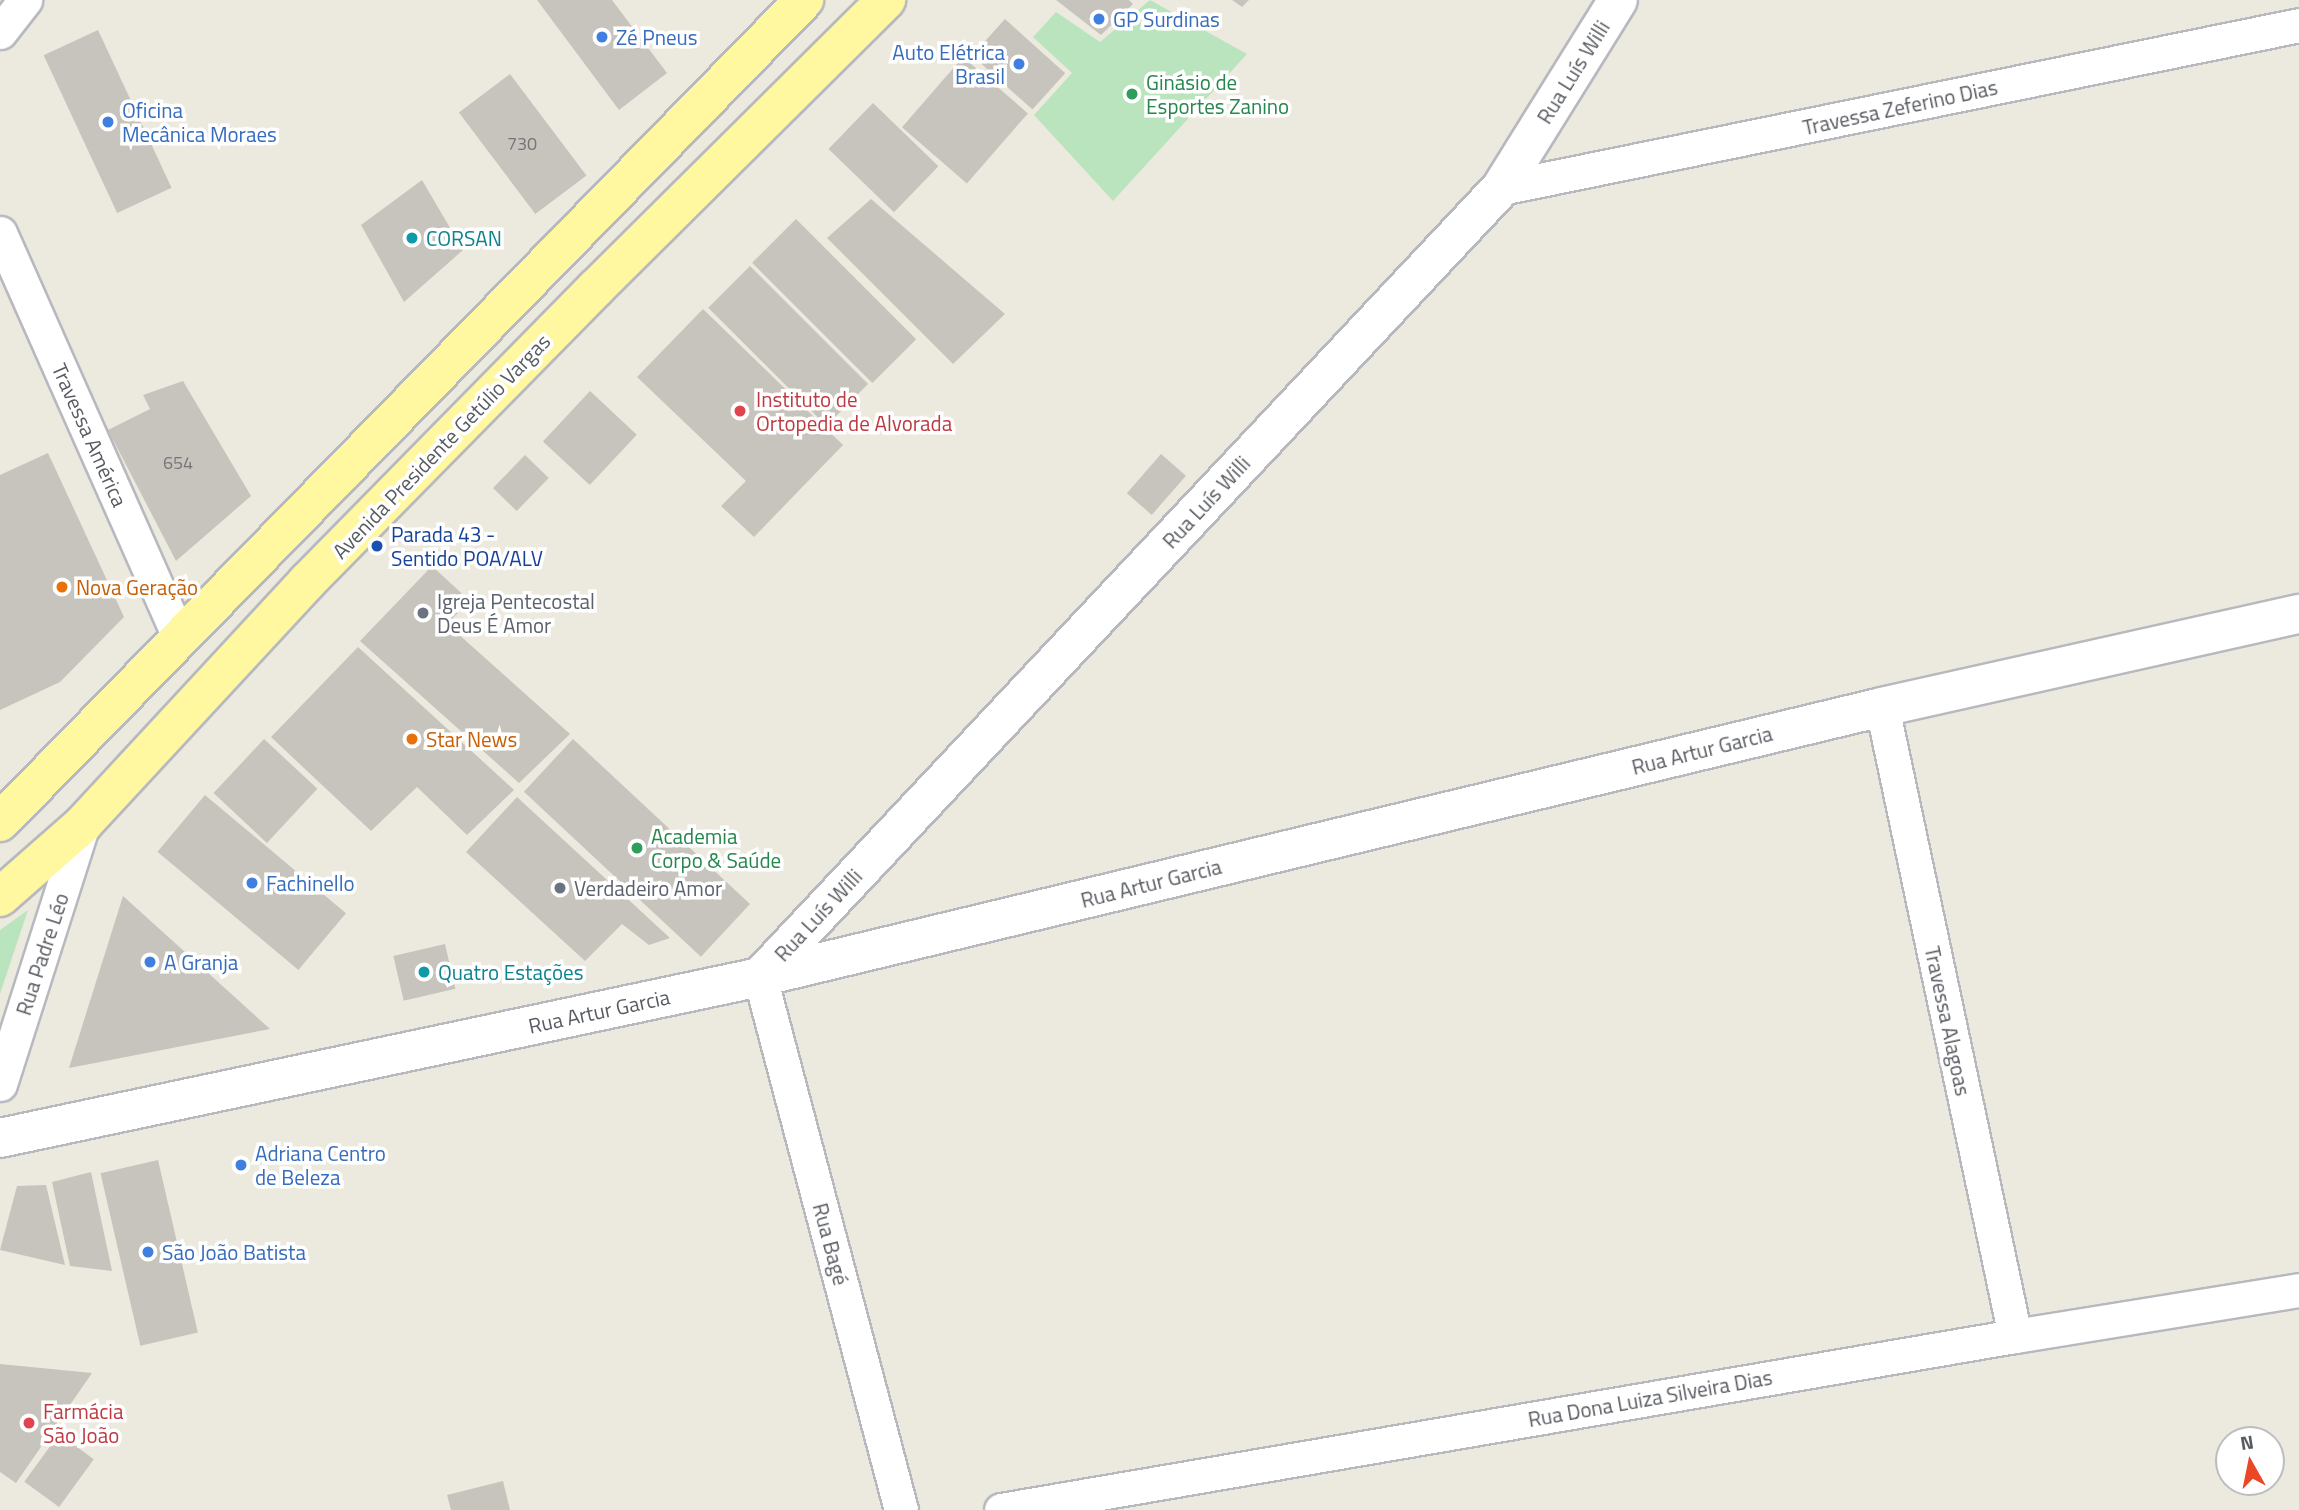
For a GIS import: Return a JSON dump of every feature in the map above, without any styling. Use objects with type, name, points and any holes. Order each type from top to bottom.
[{"type":"main road","points":[[0,822],[804,0]]},
{"type":"main road","name":"Avenida Presidente Getúlio Vargas","points":[[0,897],[83,824],[307,582],[596,288],[886,0]]},
{"type":"street","points":[[0,32],[25,0]]},
{"type":"street","name":"Rua Luís Willi","points":[[760,977],[1502,188],[1618,0]]},
{"type":"street","name":"Travessa Zeferino Dias","points":[[1502,188],[2299,25]]},
{"type":"street","name":"Travessa América","points":[[0,233],[179,637]]},
{"type":"street","name":"Rua Artur Garcia","points":[[0,1138],[760,977],[1882,707],[2299,614]]},
{"type":"street","name":"Travessa Alagoas","points":[[1882,707],[2015,1336]]},
{"type":"street","name":"Rua Padre Léo","points":[[0,1084],[83,824]]},
{"type":"street","name":"Rua Bagé","points":[[760,977],[901,1510]]},
{"type":"street","name":"Rua Dona Luiza Silveira Dias","points":[[1001,1510],[2015,1336],[2299,1290]]},
{"type":"green space","name":"Ginásio de Esportes Zanino","points":[[1150,0],[1247,54],[1113,201],[1034,115],[1072,73],[1033,37],[1056,12],[1100,42]]},
{"type":"green space","points":[[28,910],[0,994],[0,930]]},
{"type":"building","name":"Zé Pneus","points":[[537,0],[612,0],[667,73],[619,110]]},
{"type":"building","name":"GP Surdinas","points":[[1056,0],[1129,0],[1133,4],[1101,35]]},
{"type":"building","points":[[1232,0],[1249,0],[1242,7]]},
{"type":"building","name":"Auto Elétrica Brasil","points":[[1005,19],[1065,73],[1032,110],[972,55]]},
{"type":"building","name":"Oficina Mecânica Moraes","points":[[98,30],[172,188],[117,213],[44,55]]},
{"type":"building","points":[[963,57],[1028,113],[967,184],[902,127]]},
{"type":"building","points":[[510,74],[586,175],[535,214],[459,113]]},
{"type":"building","points":[[873,103],[938,166],[894,212],[829,149]]},
{"type":"building","name":"CORSAN","points":[[422,180],[463,250],[404,302],[361,225]]},
{"type":"building","points":[[871,199],[1005,314],[953,364],[827,238]]},
{"type":"building","points":[[796,219],[916,339],[872,383],[752,263]]},
{"type":"building","points":[[750,266],[868,384],[826,426],[708,308]]},
{"type":"building","name":"Instituto de Ortopedia de Alvorada","points":[[703,309],[843,445],[754,537],[721,506],[746,481],[637,377]]},
{"type":"building","points":[[183,381],[251,496],[176,561],[108,430],[150,409],[143,395]]},
{"type":"building","points":[[590,391],[637,435],[590,485],[543,441]]},
{"type":"building","name":"Nova Geração","points":[[48,453],[124,617],[60,682],[0,710],[0,475]]},
{"type":"building","points":[[1161,454],[1186,476],[1152,515],[1127,493]]},
{"type":"building","points":[[525,455],[549,478],[517,511],[493,488]]},
{"type":"building","points":[[432,566],[470,601],[447,624],[570,734],[519,783],[360,641]]},
{"type":"building","name":"Star News","points":[[358,647],[514,790],[467,835],[417,787],[371,831],[271,737]]},
{"type":"building","points":[[264,739],[317,789],[267,843],[214,793]]},
{"type":"building","name":"Academia Corpo & Saúde","points":[[573,739],[750,904],[701,957],[524,792]]},
{"type":"building","name":"Fachinello","points":[[205,795],[346,913],[298,970],[157,852]]},
{"type":"building","name":"Verdadeiro Amor","points":[[517,797],[670,938],[649,945],[622,924],[585,961],[466,852]]},
{"type":"building","name":"A Granja","points":[[123,896],[270,1029],[69,1068]]},
{"type":"building","name":"Quatro Estações","points":[[445,944],[455,989],[404,1001],[393,956]]},
{"type":"building","name":"São João Batista","points":[[158,1160],[198,1332],[140,1346],[101,1173]]},
{"type":"building","name":"São João Batista","points":[[91,1172],[112,1271],[70,1266],[52,1182]]},
{"type":"building","points":[[46,1185],[65,1265],[0,1250],[17,1186]]},
{"type":"building","name":"Farmácia São João","points":[[0,1364],[92,1373],[16,1483],[0,1472]]},
{"type":"building","points":[[59,1434],[94,1459],[59,1507],[24,1482]]},
{"type":"building","points":[[503,1481],[510,1510],[451,1510],[447,1495]]},
{"type":"place","name":"GP Surdinas","points":[[1099,19]]},
{"type":"place","name":"Zé Pneus","points":[[602,37]]},
{"type":"place","name":"Auto Elétrica Brasil","points":[[1019,64]]},
{"type":"place","name":"Ginásio de Esportes Zanino","points":[[1132,94]]},
{"type":"place","name":"Oficina Mecânica Moraes","points":[[108,122]]},
{"type":"place","name":"CORSAN","points":[[412,238]]},
{"type":"place","name":"Instituto de Ortopedia de Alvorada","points":[[740,411]]},
{"type":"place","name":"Parada 43 - Sentido POA/ALV","points":[[377,546]]},
{"type":"place","name":"Nova Geração","points":[[62,587]]},
{"type":"place","name":"Igreja Pentecostal Deus É Amor","points":[[423,613]]},
{"type":"place","name":"Star News","points":[[412,739]]},
{"type":"place","name":"Academia Corpo & Saúde","points":[[637,848]]},
{"type":"place","name":"Fachinello","points":[[252,883]]},
{"type":"place","name":"Verdadeiro Amor","points":[[560,888]]},
{"type":"place","name":"A Granja","points":[[150,962]]},
{"type":"place","name":"Quatro Estações","points":[[424,972]]},
{"type":"place","name":"Adriana Centro de Beleza","points":[[241,1165]]},
{"type":"place","name":"São João Batista","points":[[148,1252]]},
{"type":"place","name":"Farmácia São João","points":[[29,1423]]}]
